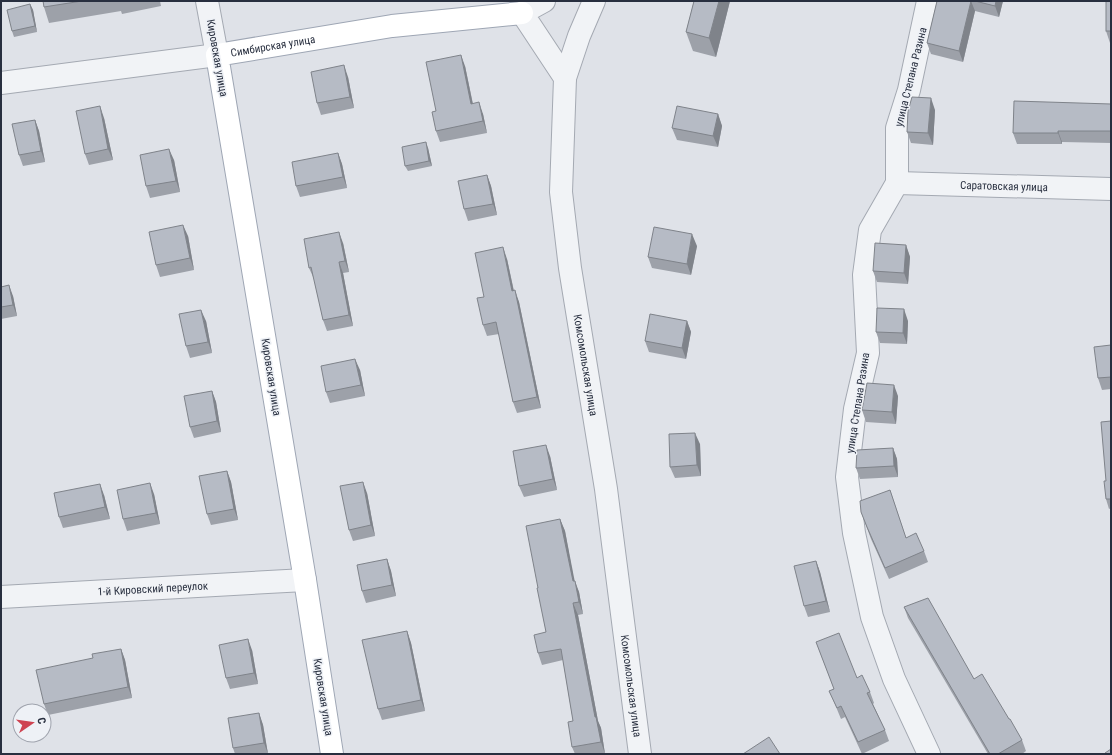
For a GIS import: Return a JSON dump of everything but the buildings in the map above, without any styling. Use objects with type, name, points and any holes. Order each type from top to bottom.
[{"type":"main road","name":"Симбирская улица","points":[[217,56],[392,26],[522,13]]},
{"type":"main road","name":"Кировская улица","points":[[217,56],[305,580],[332,754]]},
{"type":"street","name":"Кировская улица","points":[[207,1],[217,56]]},
{"type":"street","points":[[544,1],[522,13],[565,78]]},
{"type":"street","name":"Комсомольская улица","points":[[594,1],[579,36],[565,78],[561,192],[570,268],[606,489],[640,754]]},
{"type":"street","name":"улица Степана Разина","points":[[928,1],[909,90],[897,128],[897,184],[870,230],[864,275],[868,353],[855,409],[847,477],[854,533],[872,618],[894,679],[929,754]]},
{"type":"street","name":"Симбирская улица","points":[[1,84],[217,56]]},
{"type":"street","name":"Саратовская улица","points":[[897,184],[1111,189]]},
{"type":"street","name":"1-й Кировский переулок","points":[[1,597],[305,580]]}]
